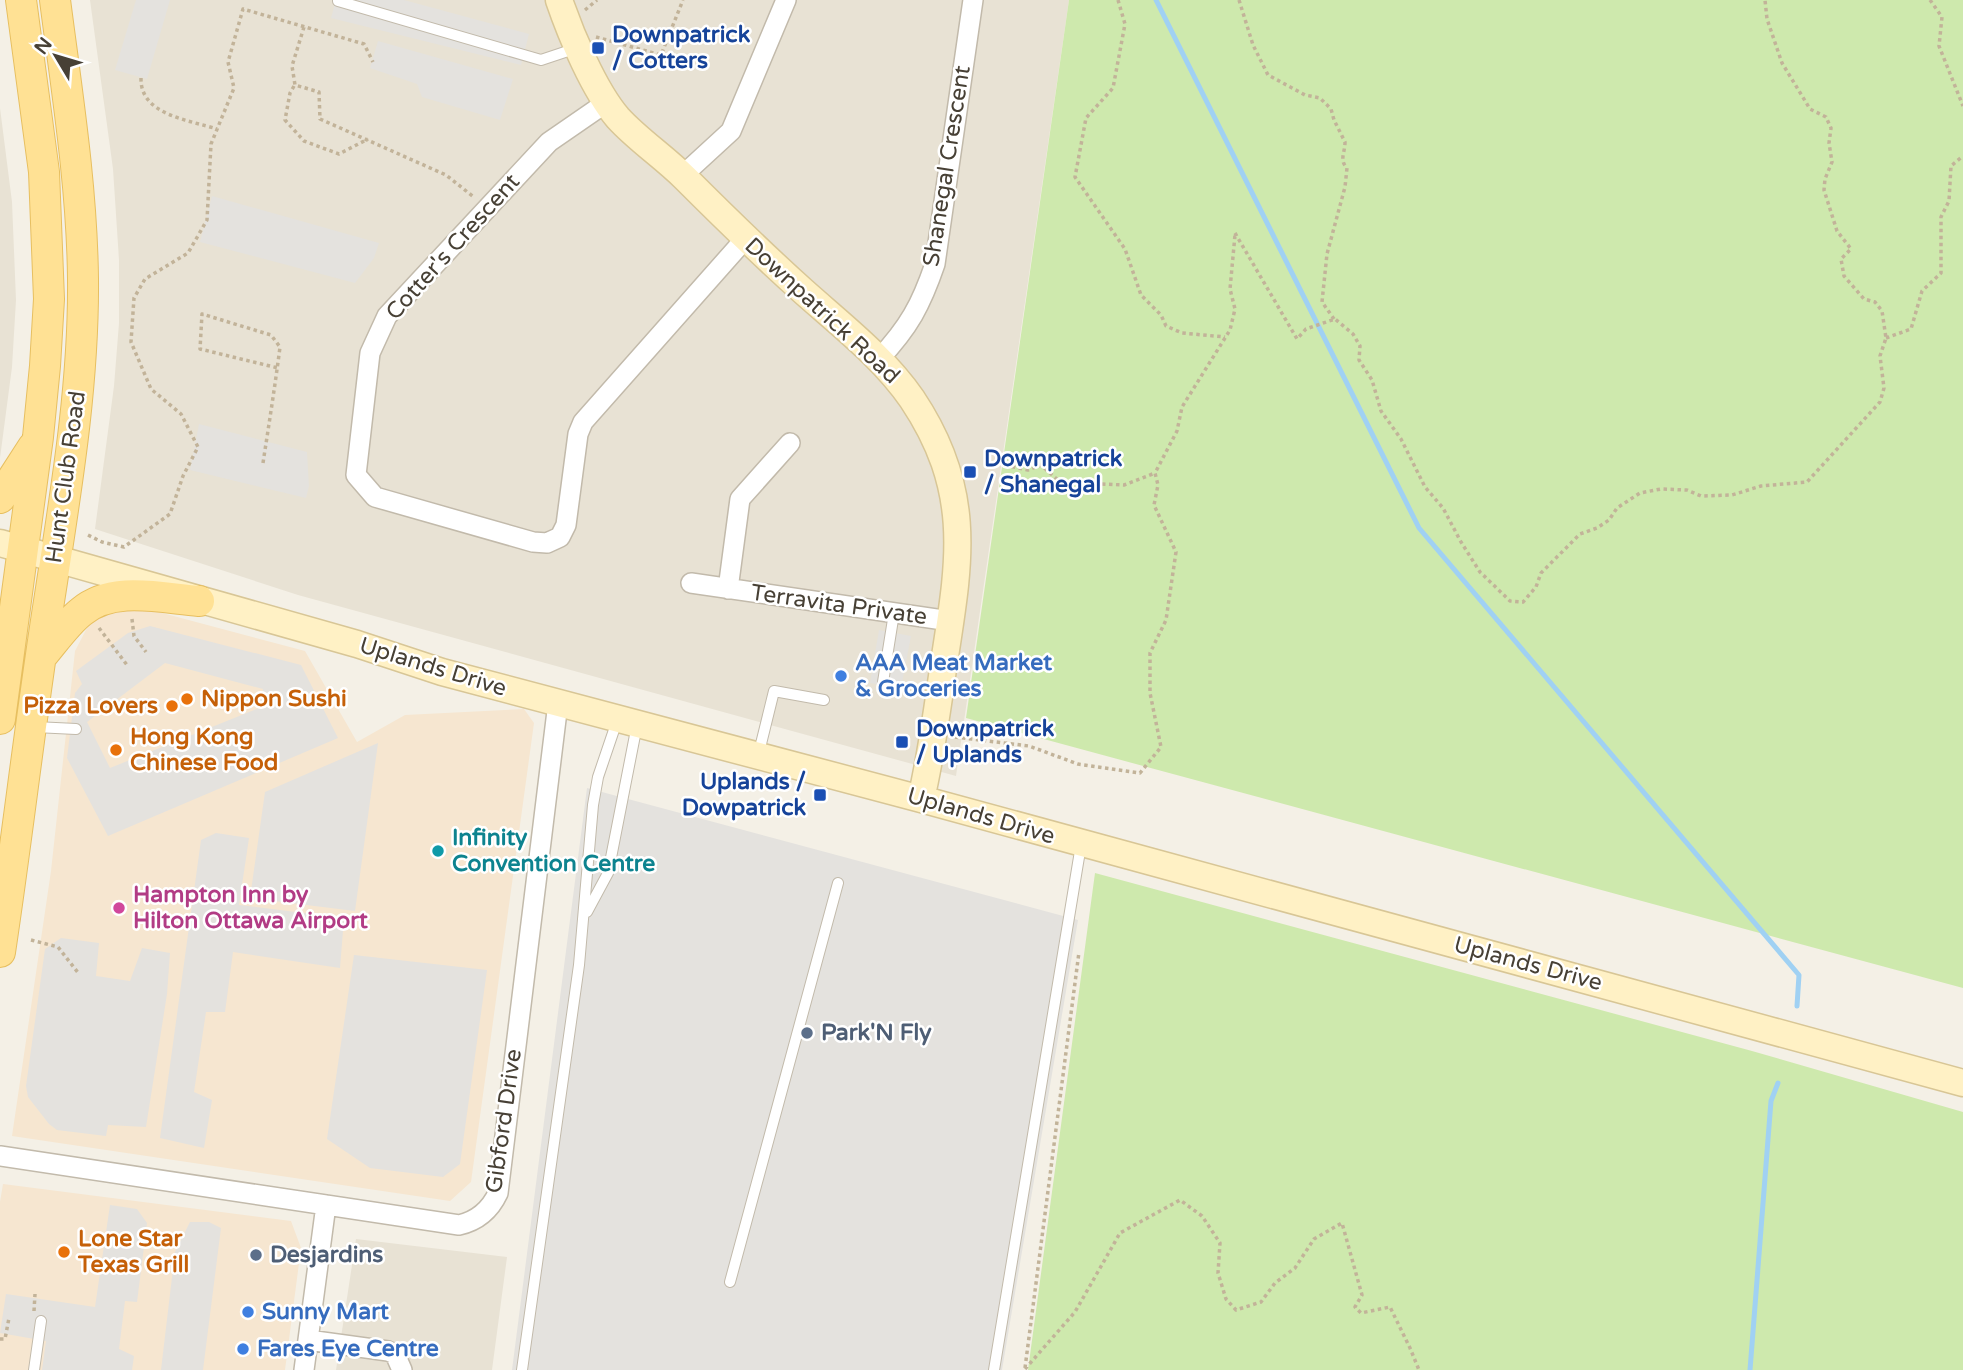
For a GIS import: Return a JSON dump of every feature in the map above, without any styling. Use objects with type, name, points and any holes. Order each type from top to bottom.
[{"type":"main road","name":"Hunt Club Road","points":[[0,719],[12,546],[38,437],[45,366],[48,256],[44,172],[22,0]]},
{"type":"main road","name":"Hunt Club Road","points":[[0,952],[79,379],[83,281],[78,191],[55,0]]},
{"type":"main road","name":"Downpatrick Road","points":[[559,0],[574,40],[618,118],[682,176],[745,239],[879,359],[911,398],[930,430],[953,491],[958,543],[950,621],[928,772],[921,799]]},
{"type":"main road","points":[[0,498],[38,437]]},
{"type":"main road","name":"Uplands Drive","points":[[12,546],[357,644],[442,673],[921,799],[1963,1083]]},
{"type":"main road","points":[[41,657],[79,614],[98,602],[125,595],[199,601]]},
{"type":"street","points":[[682,176],[731,131],[786,0]]},
{"type":"street","name":"Shanegal Crescent","points":[[879,359],[901,336],[922,300],[935,264],[973,0]]},
{"type":"street","name":"Cotter's Crescent","points":[[607,102],[549,142],[387,316],[370,353],[356,475],[376,497],[533,542],[547,543],[560,537],[566,525],[578,434],[583,422],[745,239]]},
{"type":"street","name":"Terravita Private","points":[[728,589],[740,499],[790,443]]},
{"type":"street","name":"Terravita Private","points":[[691,583],[950,621]]},
{"type":"street","name":"Gibford Drive","points":[[0,1156],[459,1225],[472,1221],[486,1211],[498,1193],[558,703]]},
{"type":"street","points":[[304,1370],[326,1205]]},
{"type":"street","points":[[308,1340],[388,1351],[395,1354],[402,1370]]},
{"type":"lane","points":[[338,1],[541,60],[574,40]]},
{"type":"lane","points":[[883,682],[894,613]]},
{"type":"lane","points":[[758,756],[774,691],[824,700]]},
{"type":"lane","points":[[522,1370],[584,918],[598,777],[627,722]]},
{"type":"lane","points":[[584,918],[608,873],[627,722]]},
{"type":"lane","points":[[32,726],[76,729]]},
{"type":"lane","points":[[994,1370],[1082,844]]},
{"type":"lane","points":[[730,1282],[838,883]]},
{"type":"lane","points":[[34,1370],[41,1321]]},
{"type":"path","points":[[574,40],[661,55],[683,0]]},
{"type":"path","points":[[1118,0],[1125,24],[1113,88],[1086,118],[1075,177],[1125,249],[1141,295],[1161,315],[1166,326],[1182,333],[1225,337]]},
{"type":"path","points":[[1238,0],[1253,45],[1268,75],[1306,95],[1320,99],[1331,109],[1345,142],[1342,156],[1343,165],[1347,168],[1345,187],[1327,254],[1322,302],[1335,319],[1353,334],[1360,346],[1359,360],[1372,380],[1381,411],[1401,439],[1425,487],[1443,508],[1480,572],[1510,601],[1523,602],[1536,587],[1541,573],[1580,534],[1609,520],[1617,509],[1640,493],[1661,489],[1687,490],[1701,496],[1732,495],[1761,486],[1807,482],[1880,402],[1884,388],[1880,356],[1886,338],[1882,311],[1875,302],[1864,299],[1844,276],[1841,259],[1851,249],[1837,231],[1824,190],[1832,162],[1829,143],[1831,128],[1826,117],[1810,109],[1783,63],[1767,19],[1765,0]]},
{"type":"path","points":[[1930,0],[1942,17],[1939,46],[1963,106]]},
{"type":"path","points":[[88,535],[102,542],[124,547],[170,514],[183,476],[198,447],[181,414],[151,389],[131,342],[134,298],[145,279],[188,253],[207,220],[211,144],[234,88],[228,62],[243,9],[364,44],[373,62]]},
{"type":"path","points":[[304,27],[292,66],[295,85],[290,93],[285,120],[304,141],[340,154],[369,139]]},
{"type":"path","points":[[141,78],[141,89],[156,109],[217,129]]},
{"type":"path","points":[[295,85],[319,92],[320,118],[446,175],[488,208]]},
{"type":"path","points":[[1886,338],[1911,329],[1922,291],[1941,273],[1941,217],[1950,201],[1951,166],[1963,156]]},
{"type":"path","points":[[1005,465],[1028,470],[1041,465],[1060,482],[1124,485],[1155,473],[1177,431],[1182,407],[1230,330],[1235,309],[1230,289],[1235,233],[1297,339],[1306,329],[1335,319]]},
{"type":"path","points":[[263,463],[278,368],[280,347],[271,335],[202,314],[200,349],[278,368]]},
{"type":"path","points":[[956,737],[1029,746],[1078,764],[1140,774],[1161,747],[1150,693],[1150,653],[1166,620],[1176,552],[1154,505],[1158,485],[1155,473]]},
{"type":"path","points":[[131,614],[134,636],[146,652]]},
{"type":"path","points":[[92,619],[127,665]]},
{"type":"path","points":[[31,940],[58,947],[79,974]]},
{"type":"path","points":[[1025,1370],[1079,947]]},
{"type":"path","points":[[1025,1370],[1075,1312],[1120,1233],[1180,1200],[1202,1216],[1220,1243],[1218,1273],[1226,1299],[1236,1310],[1261,1303],[1275,1283],[1295,1268],[1314,1239],[1342,1223],[1362,1295],[1355,1307],[1361,1313],[1390,1307],[1419,1370]]},
{"type":"path","points":[[33,1314],[35,1294]]},
{"type":"path","points":[[0,1339],[5,1339],[9,1318]]},
{"type":"shaded area","points":[[90,0],[1069,0],[956,776],[298,595],[95,529],[114,386],[119,323],[119,260],[113,169]]},
{"type":"shaded area","points":[[136,0],[170,0],[147,79],[115,70]]},
{"type":"shaded area","points":[[336,0],[404,0],[529,34],[521,65],[331,18]]},
{"type":"shaded area","points":[[378,41],[513,79],[500,120],[422,97],[417,84],[370,68]]},
{"type":"shaded area","points":[[0,108],[12,202],[16,300],[12,367],[0,458]]},
{"type":"shaded area","points":[[212,196],[379,243],[374,258],[355,283],[200,242]]},
{"type":"shaded area","points":[[199,424],[307,452],[309,486],[306,498],[190,470]]},
{"type":"shaded area","points":[[136,606],[305,651],[357,742],[405,715],[524,709],[534,723],[471,1182],[450,1201],[12,1136],[51,871],[75,651],[88,626],[107,613]]},
{"type":"shaded area","points":[[150,626],[301,665],[338,738],[108,836],[67,758],[75,693],[82,684],[76,671],[128,633]],"holes":[[[165,663],[263,689],[259,708],[110,768],[87,722]]]},
{"type":"shaded area","points":[[879,630],[911,636],[901,688],[870,683]]},
{"type":"shaded area","points":[[378,743],[355,911],[250,898],[265,792]]},
{"type":"shaded area","name":"Park'N Fly","points":[[587,788],[1078,920],[1002,1370],[512,1370]]},
{"type":"shaded area","points":[[216,833],[249,838],[239,905],[344,918],[340,968],[233,952],[225,1012],[206,1012],[194,1092],[212,1100],[204,1148],[160,1138],[201,840]]},
{"type":"shaded area","points":[[61,938],[99,943],[96,976],[130,981],[142,948],[170,953],[167,994],[146,1127],[108,1125],[106,1136],[57,1130],[28,1097],[26,1086],[45,949]]},
{"type":"shaded area","points":[[354,955],[487,970],[460,1164],[443,1177],[370,1168],[327,1139]]},
{"type":"shaded area","points":[[3,1184],[291,1221],[301,1248],[285,1370],[0,1370],[0,1202]]},
{"type":"shaded area","points":[[110,1205],[137,1209],[147,1223],[137,1302],[125,1301],[119,1349],[134,1356],[132,1370],[42,1370],[46,1341],[0,1333],[6,1294],[95,1307]]},
{"type":"shaded area","points":[[190,1222],[209,1222],[221,1228],[203,1370],[161,1370],[175,1252]]},
{"type":"shaded area","points":[[356,1239],[507,1257],[492,1370],[336,1370]]},
{"type":"green space","points":[[1069,0],[1963,0],[1963,988],[966,718]]},
{"type":"green space","points":[[1095,873],[1752,1051],[1963,1112],[1963,1370],[1028,1370]]},
{"type":"waterway","points":[[1156,0],[1419,528],[1799,975],[1797,1006]]},
{"type":"waterway","points":[[1750,1370],[1771,1101],[1778,1083]]},
{"type":"place","name":"Downpatrick / Cotters","points":[[598,48]]},
{"type":"place","name":"Downpatrick / Shanegal","points":[[970,472]]},
{"type":"place","name":"AAA Meat Market & Groceries","points":[[841,676]]},
{"type":"place","name":"Nippon Sushi","points":[[187,699]]},
{"type":"place","name":"Pizza Lovers","points":[[172,706]]},
{"type":"place","name":"Downpatrick / Uplands","points":[[902,742]]},
{"type":"place","name":"Hong Kong Chinese Food","points":[[116,750]]},
{"type":"place","name":"Uplands / Dowpatrick","points":[[820,795]]},
{"type":"place","name":"Infinity Convention Centre","points":[[438,851]]},
{"type":"place","name":"Hampton Inn by Hilton Ottawa Airport","points":[[119,908]]},
{"type":"place","name":"Park'N Fly","points":[[807,1033]]},
{"type":"place","name":"Lone Star Texas Grill","points":[[64,1252]]},
{"type":"place","name":"Desjardins","points":[[256,1255]]},
{"type":"place","name":"Sunny Mart","points":[[248,1312]]},
{"type":"place","name":"Fares Eye Centre","points":[[243,1349]]}]
